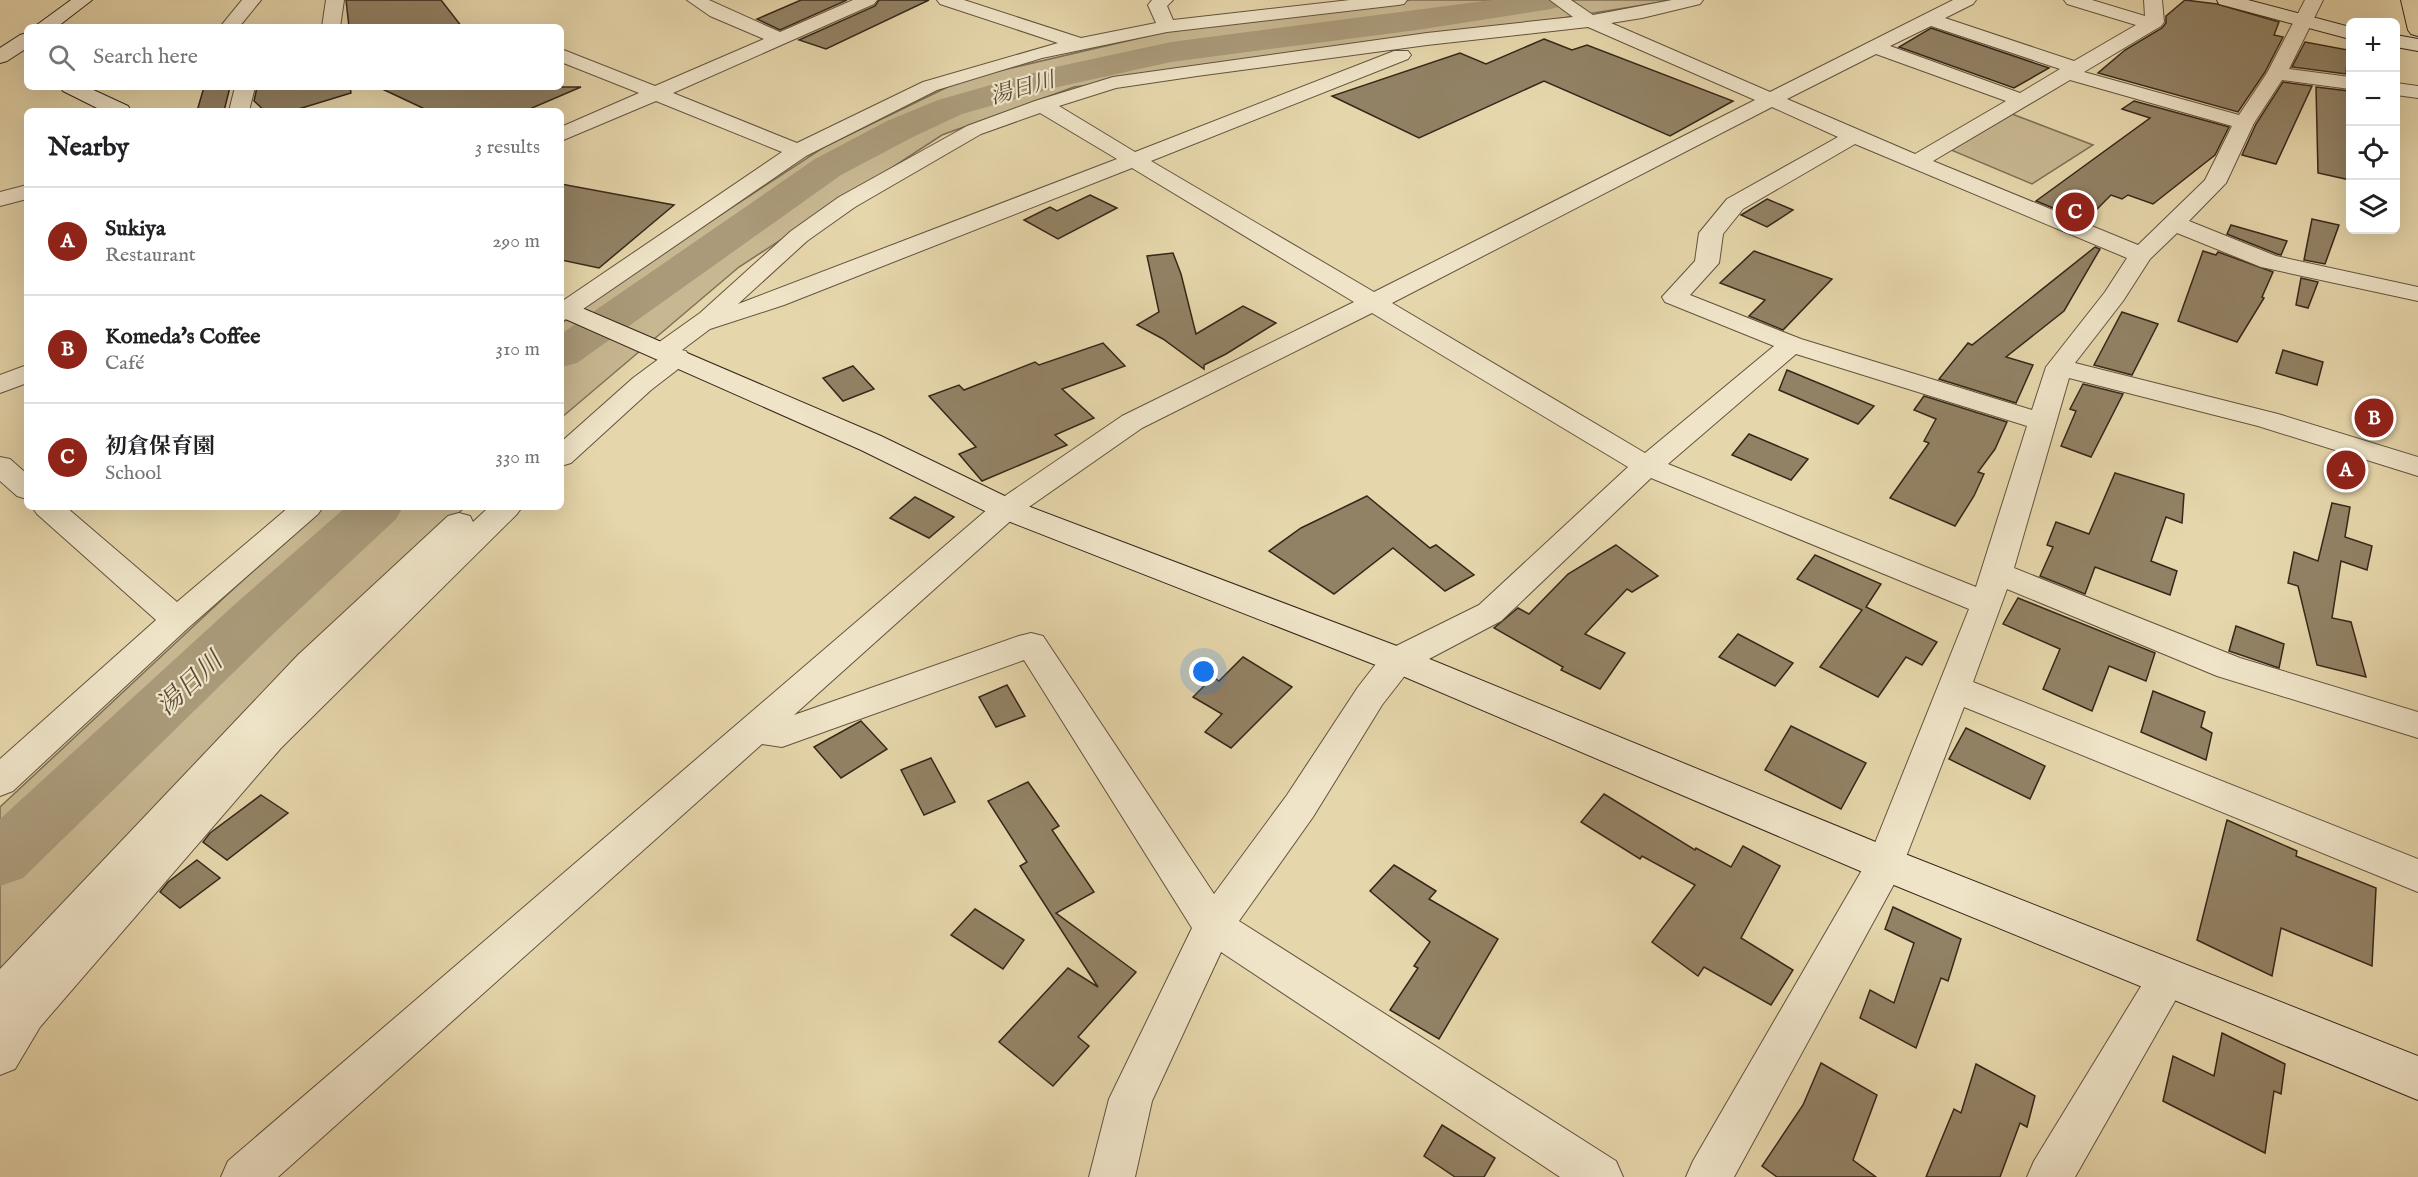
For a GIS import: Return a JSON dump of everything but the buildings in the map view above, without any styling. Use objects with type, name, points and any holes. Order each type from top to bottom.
[{"type":"main road","points":[[2410,0],[2418,30]]},
{"type":"street","points":[[48,24],[83,0]]},
{"type":"street","points":[[232,24],[252,0]]},
{"type":"street","points":[[331,24],[335,0]]},
{"type":"street","points":[[696,0],[716,12],[780,39]]},
{"type":"street","points":[[564,134],[868,0]]},
{"type":"street","points":[[946,0],[1081,45]]},
{"type":"street","points":[[1164,0],[1157,5],[1167,26]]},
{"type":"street","points":[[564,310],[798,151],[930,86],[1038,53],[1167,26],[1398,0]]},
{"type":"street","points":[[1558,0],[1587,20],[1771,101],[2141,255]]},
{"type":"street","points":[[564,454],[642,384],[675,347],[799,236],[847,202],[974,130],[1042,105],[1113,83],[1427,39],[1642,13],[1694,0]]},
{"type":"street","points":[[244,1177],[1006,509],[1132,422],[1372,303],[1967,0]]},
{"type":"street","points":[[2073,0],[2151,24]]},
{"type":"street","points":[[1916,162],[2155,22],[2153,0]]},
{"type":"street","points":[[2226,0],[2346,32]]},
{"type":"street","points":[[1709,1177],[1886,864],[1987,604],[2058,367],[2114,296],[2141,255],[2215,183],[2244,123],[2277,73],[2314,0]]},
{"type":"street","points":[[1929,19],[2072,71],[2244,123]]},
{"type":"street","points":[[675,347],[775,300],[1407,52],[1577,29],[1587,20]]},
{"type":"street","points":[[2,54],[24,41]]},
{"type":"street","points":[[2400,42],[2418,45]]},
{"type":"street","points":[[1874,47],[2022,100]]},
{"type":"street","points":[[2,54],[24,63]]},
{"type":"street","points":[[564,56],[798,151]]},
{"type":"street","points":[[2277,73],[2346,82]]},
{"type":"street","points":[[76,90],[114,108]]},
{"type":"street","points":[[240,108],[248,90]]},
{"type":"street","points":[[2400,90],[2418,92]]},
{"type":"street","points":[[1042,105],[1647,466],[1987,604]]},
{"type":"street","points":[[1854,136],[1735,204],[1711,233],[1707,263],[1674,297],[1792,344],[2043,422]]},
{"type":"street","points":[[0,199],[24,193]]},
{"type":"street","points":[[2175,224],[2269,262],[2418,294]]},
{"type":"street","points":[[564,310],[675,347],[1006,509],[1398,660],[1886,864],[2418,1078]]},
{"type":"street","points":[[1112,1177],[1131,1099],[1213,926],[1300,806],[1370,696],[1398,660],[1490,613],[1647,466],[1792,344]]},
{"type":"street","points":[[2058,367],[2268,420],[2418,467]]},
{"type":"street","points":[[0,385],[24,374]]},
{"type":"street","points":[[564,442],[595,426]]},
{"type":"street","points":[[0,466],[24,486]]},
{"type":"street","points":[[50,510],[177,620]]},
{"type":"street","points":[[0,781],[177,620],[305,510]]},
{"type":"street","points":[[0,998],[309,664],[475,510]]},
{"type":"street","points":[[0,1055],[25,1013],[269,738],[504,510]]},
{"type":"street","points":[[1997,573],[2229,667],[2418,725]]},
{"type":"street","points":[[754,729],[782,733],[1031,645],[1213,926],[1600,1177]]},
{"type":"street","points":[[1955,689],[2418,876]]},
{"type":"street","points":[[2050,1177],[2168,978]]},
{"type":"shaded area","points":[[1411,0],[1674,0],[1446,37],[1074,87],[942,135],[739,267],[564,415],[564,322],[600,294],[824,147],[964,79],[1174,30]]},
{"type":"shaded area","points":[[2012,114],[2093,145],[2032,184],[1951,150]]},
{"type":"shaded area","points":[[318,510],[462,510],[206,755],[0,971],[0,807]]},
{"type":"waterway","name":"湯日川","points":[[564,352],[828,167],[900,129],[950,107],[1051,78],[1171,52],[1417,21],[1551,0]]},
{"type":"waterway","name":"湯日川","points":[[0,859],[253,620],[375,510]]},
{"type":"place","name":"初倉保育園","points":[[2075,212]]},
{"type":"place","name":"Komeda's Coffee","points":[[2374,418]]},
{"type":"place","name":"Sukiya","points":[[2346,470]]}]
